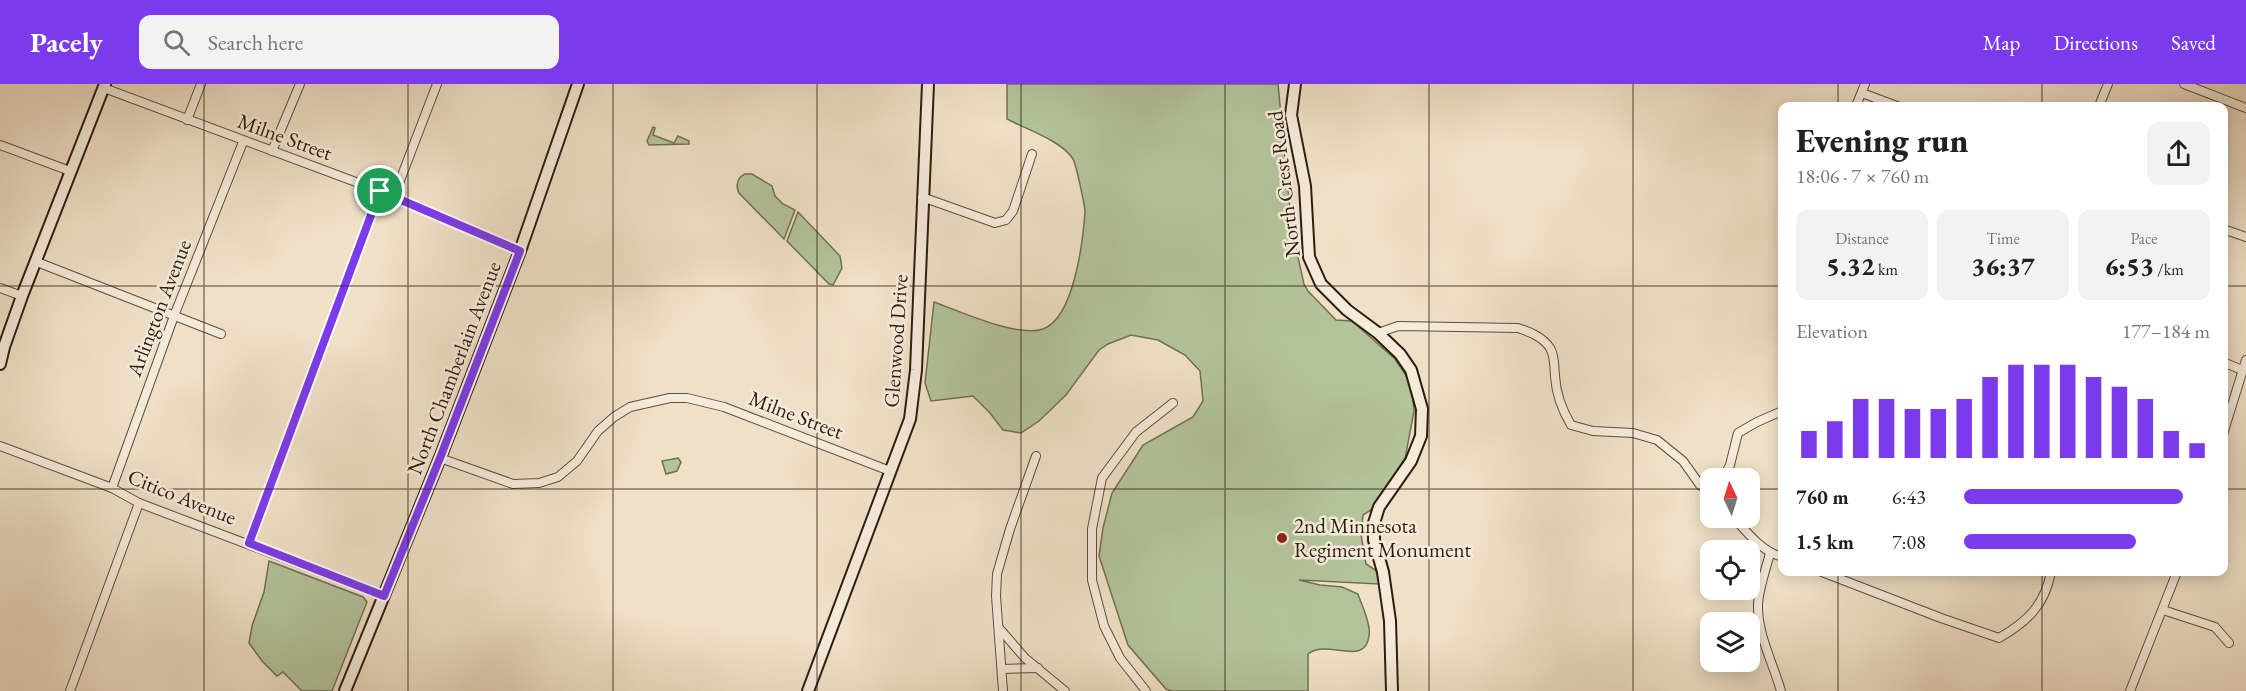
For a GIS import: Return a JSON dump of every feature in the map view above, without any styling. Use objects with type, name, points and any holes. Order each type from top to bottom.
[{"type":"street","points":[[187,120],[201,84]]},
{"type":"street","points":[[272,152],[300,84]]},
{"type":"street","points":[[249,543],[380,191],[399,183],[437,84]]},
{"type":"street","name":"North Chamberlain Avenue","points":[[345,691],[440,458],[520,251],[578,84]]},
{"type":"street","name":"Glenwood Drive","points":[[808,691],[910,419],[916,370],[928,84]]},
{"type":"street","name":"North Crest Road","points":[[1295,84],[1291,115],[1305,186],[1309,257],[1321,284],[1347,310],[1378,333],[1400,354],[1411,370],[1422,409],[1421,436],[1411,461],[1379,507],[1374,523],[1374,540],[1383,572],[1389,615],[1392,691]]},
{"type":"street","points":[[1858,102],[1865,84]]},
{"type":"street","points":[[2101,102],[2108,84]]},
{"type":"street","points":[[2184,84],[2246,108]]},
{"type":"street","points":[[0,364],[22,296],[105,86]]},
{"type":"street","name":"Milne Street","points":[[105,86],[243,142],[380,191],[520,251]]},
{"type":"street","points":[[1862,93],[1886,102]]},
{"type":"street","name":"Arlington Avenue","points":[[112,488],[174,316],[243,142]]},
{"type":"street","points":[[0,145],[70,171]]},
{"type":"street","points":[[922,197],[995,223],[1006,220],[1013,211],[1032,154]]},
{"type":"street","points":[[2228,231],[2246,237]]},
{"type":"street","points":[[37,262],[221,334]]},
{"type":"street","points":[[0,288],[22,296]]},
{"type":"street","points":[[1378,333],[1398,326],[1518,328],[1535,334],[1550,347],[1562,410],[1570,425],[1593,431],[1633,433],[1657,440],[1683,460],[1700,485]]},
{"type":"street","points":[[2228,417],[2246,360]]},
{"type":"street","points":[[2228,364],[2242,370]]},
{"type":"street","name":"Milne Street","points":[[440,458],[513,484],[539,483],[558,477],[577,461],[598,431],[630,407],[670,398],[687,398],[724,407],[890,471]]},
{"type":"street","points":[[1146,691],[1120,658],[1104,626],[1092,580],[1092,529],[1102,478],[1136,432],[1173,403]]},
{"type":"street","points":[[1728,468],[1738,433],[1778,413]]},
{"type":"street","name":"Citico Avenue","points":[[0,446],[384,596]]},
{"type":"street","points":[[1003,691],[996,596],[997,574],[1036,456]]},
{"type":"street","points":[[70,691],[139,502]]},
{"type":"street","points":[[1743,528],[1770,553],[1778,556]]},
{"type":"street","points":[[1770,553],[1758,604],[1766,650],[1781,691]]},
{"type":"street","points":[[1832,576],[1999,638],[2022,624],[2048,590],[2050,576]]},
{"type":"street","points":[[2130,691],[2176,576]]},
{"type":"street","points":[[2163,610],[2215,627],[2229,643]]},
{"type":"street","points":[[999,628],[1038,669],[1065,691]]},
{"type":"street","points":[[1002,669],[1038,669]]},
{"type":"green space","points":[[1007,84],[1278,84],[1292,231],[1304,284],[1336,320],[1352,321],[1395,359],[1407,377],[1412,391],[1414,411],[1405,459],[1371,510],[1363,515],[1361,534],[1366,564],[1377,571],[1379,584],[1299,580],[1342,587],[1358,594],[1369,631],[1366,645],[1360,650],[1353,652],[1325,649],[1308,654],[1308,691],[1171,691],[1166,689],[1128,645],[1099,556],[1103,528],[1112,493],[1143,445],[1193,417],[1203,401],[1200,371],[1185,355],[1158,340],[1131,335],[1108,344],[1099,350],[1066,395],[1039,421],[1021,433],[1003,430],[973,396],[931,401],[925,383],[934,302],[1004,327],[1032,331],[1043,329],[1054,322],[1069,295],[1075,277],[1085,212],[1073,159],[1052,141],[1007,119]]},
{"type":"green space","points":[[653,127],[655,128],[653,135],[674,143],[678,136],[689,141],[689,144],[649,145],[647,141]]},
{"type":"green space","points":[[745,174],[752,174],[772,186],[775,196],[783,204],[795,210],[784,239],[739,193],[738,182]]},
{"type":"green space","points":[[798,212],[840,256],[842,268],[833,285],[829,284],[787,241]]},
{"type":"green space","points":[[678,458],[681,462],[677,471],[666,474],[662,461]]},
{"type":"green space","points":[[269,561],[363,597],[367,602],[332,691],[302,691],[283,672],[277,676],[249,643],[252,626],[264,592]]},
{"type":"place","name":"2nd Minnesota Regiment Monument","points":[[1282,538]]},
{"type":"route","points":[[380,191],[520,251],[384,596],[249,543],[380,191]]}]
